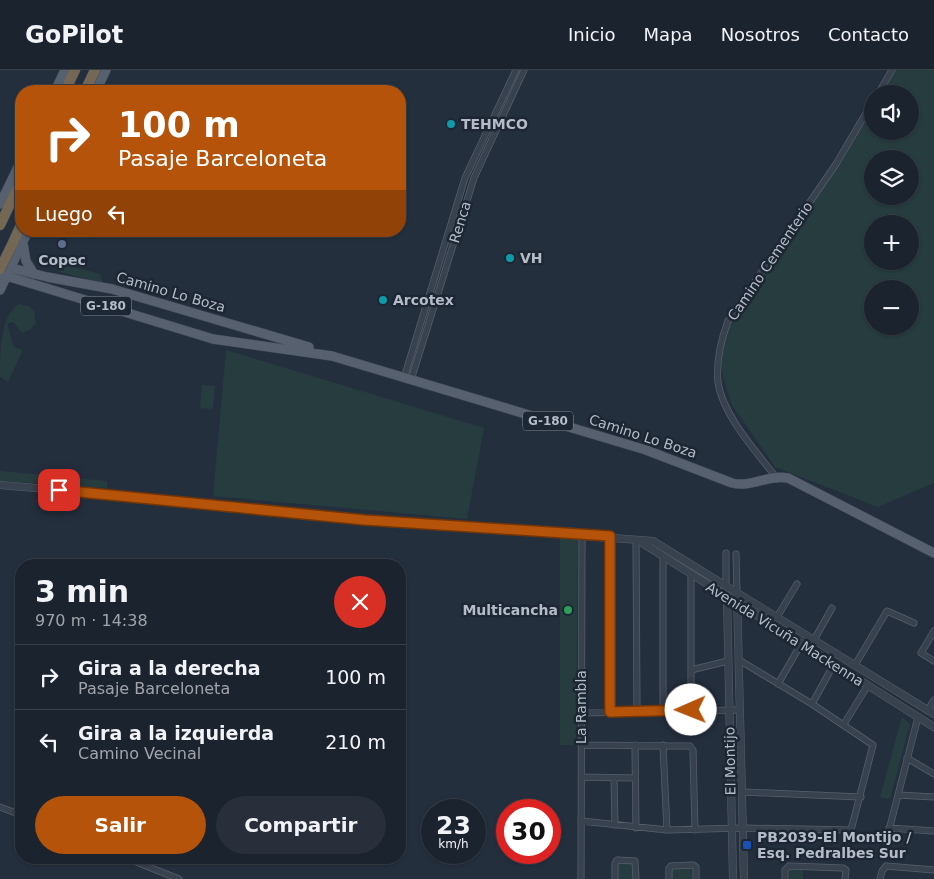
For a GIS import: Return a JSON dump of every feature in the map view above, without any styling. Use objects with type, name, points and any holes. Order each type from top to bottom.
[{"type":"highway","points":[[68,85],[75,70]]},
{"type":"highway","points":[[88,85],[95,70]]},
{"type":"highway","points":[[0,225],[15,194]]},
{"type":"highway","points":[[4,272],[18,237]]},
{"type":"main road","points":[[58,85],[65,70]]},
{"type":"main road","points":[[99,85],[106,70]]},
{"type":"main road","points":[[0,204],[15,173]]},
{"type":"main road","points":[[0,253],[14,250],[23,243],[26,237]]},
{"type":"main road","points":[[23,243],[26,261],[34,274]]},
{"type":"main road","name":"Camino Lo Boza","points":[[0,265],[4,272],[153,320],[229,342],[332,356]]},
{"type":"main road","points":[[0,290],[4,272]]},
{"type":"main road","name":"Camino Lo Boza","points":[[4,272],[34,274],[112,289],[159,302],[665,456],[732,483],[746,485],[776,477]]},
{"type":"main road","points":[[153,320],[162,313],[159,302]]},
{"type":"main road","points":[[776,477],[792,480],[934,553]]},
{"type":"street","name":"Renca","points":[[408,379],[421,323],[468,169],[516,70]]},
{"type":"street","name":"Renca","points":[[408,379],[428,325],[474,178],[524,70]]},
{"type":"street","points":[[883,85],[892,70]]},
{"type":"street","name":"Camino Cementerio","points":[[776,477],[733,418],[721,394],[718,372],[723,334],[728,321],[836,164],[864,117]]},
{"type":"street","points":[[449,228],[457,230]]},
{"type":"street","points":[[421,323],[428,325]]},
{"type":"street","points":[[0,485],[173,500],[349,519],[582,536],[610,536],[636,540],[637,712]]},
{"type":"street","name":"La Rambla","points":[[581,879],[582,536]]},
{"type":"street","points":[[610,536],[610,712]]},
{"type":"street","name":"Avenida Vicuña Mackenna","points":[[636,540],[653,541],[931,712]]},
{"type":"street","name":"Avenida Vicuña Mackenna","points":[[636,540],[934,726]]},
{"type":"street","name":"El Montijo","points":[[726,553],[733,879]]},
{"type":"street","name":"El Montijo","points":[[736,554],[744,879]]},
{"type":"street","points":[[663,711],[664,558]]},
{"type":"street","points":[[691,576],[691,710]]},
{"type":"street","points":[[776,617],[796,584]]},
{"type":"street","points":[[814,640],[832,608]]},
{"type":"street","points":[[850,674],[887,611],[914,623]]},
{"type":"street","points":[[934,631],[921,653],[934,661]]},
{"type":"street","points":[[778,684],[801,644]]},
{"type":"street","points":[[581,821],[667,830],[743,828],[851,830],[873,745],[844,724],[739,660]]},
{"type":"street","points":[[691,670],[728,661]]},
{"type":"street","points":[[812,704],[834,664]]},
{"type":"street","points":[[844,724],[868,685]]},
{"type":"street","points":[[898,704],[903,695]]},
{"type":"street","points":[[931,712],[934,700]]},
{"type":"street","points":[[582,712],[740,710]]},
{"type":"street","points":[[886,842],[918,717]]},
{"type":"street","points":[[581,745],[692,747],[695,830]]},
{"type":"street","points":[[635,745],[636,828]]},
{"type":"street","points":[[663,745],[667,830]]},
{"type":"street","points":[[908,758],[934,774]]},
{"type":"street","points":[[581,777],[634,778]]},
{"type":"street","points":[[614,778],[615,825]]},
{"type":"street","points":[[742,792],[861,797]]},
{"type":"street","points":[[898,795],[934,797]]},
{"type":"street","points":[[0,807],[15,813]]},
{"type":"street","points":[[890,828],[934,831]]},
{"type":"street","points":[[615,879],[614,863],[617,860],[635,862],[636,879]]},
{"type":"street","points":[[141,864],[179,879]]},
{"type":"street","points":[[669,879],[669,868],[671,866],[696,867],[696,879]]},
{"type":"street","points":[[785,879],[786,867],[843,868],[846,870],[846,879]]},
{"type":"street","points":[[880,879],[884,867],[934,870]]},
{"type":"green space","points":[[894,70],[934,70],[934,483],[878,507],[775,467],[732,405],[723,377],[721,363],[725,331],[733,315],[838,167],[864,121],[864,140],[919,140],[919,85],[885,85]]},
{"type":"green space","points":[[84,237],[85,239],[70,238]]},
{"type":"green space","points":[[63,264],[100,274],[103,283],[56,271]]},
{"type":"green space","points":[[19,304],[29,306],[34,311],[36,323],[30,330],[22,333],[13,322],[7,324],[14,347],[23,350],[8,382],[0,377],[2,336],[8,317]]},
{"type":"green space","points":[[226,350],[484,428],[467,519],[213,496]]},
{"type":"green space","points":[[202,385],[215,386],[213,409],[200,408]]},
{"type":"green space","points":[[0,471],[107,481],[107,488],[0,481]]},
{"type":"green space","points":[[560,539],[578,539],[576,745],[560,745]]},
{"type":"green space","points":[[902,717],[910,724],[890,799],[880,797]]},
{"type":"green space","points":[[617,864],[633,864],[633,879],[617,879]]},
{"type":"green space","points":[[671,869],[691,869],[692,879],[671,879]]},
{"type":"green space","points":[[789,870],[803,870],[803,879],[789,879]]},
{"type":"place","name":"TEHMCO","points":[[451,124]]},
{"type":"place","name":"Copec","points":[[62,244]]},
{"type":"place","name":"VH","points":[[510,258]]},
{"type":"place","name":"Arcotex","points":[[383,300]]},
{"type":"place","name":"Multicancha","points":[[568,610]]},
{"type":"place","name":"PB2039-El Montijo / Esq. Pedralbes Sur","points":[[747,845]]},
{"type":"route","points":[[59,490],[365,520],[582,536],[610,536],[610,712],[691,710]]}]
